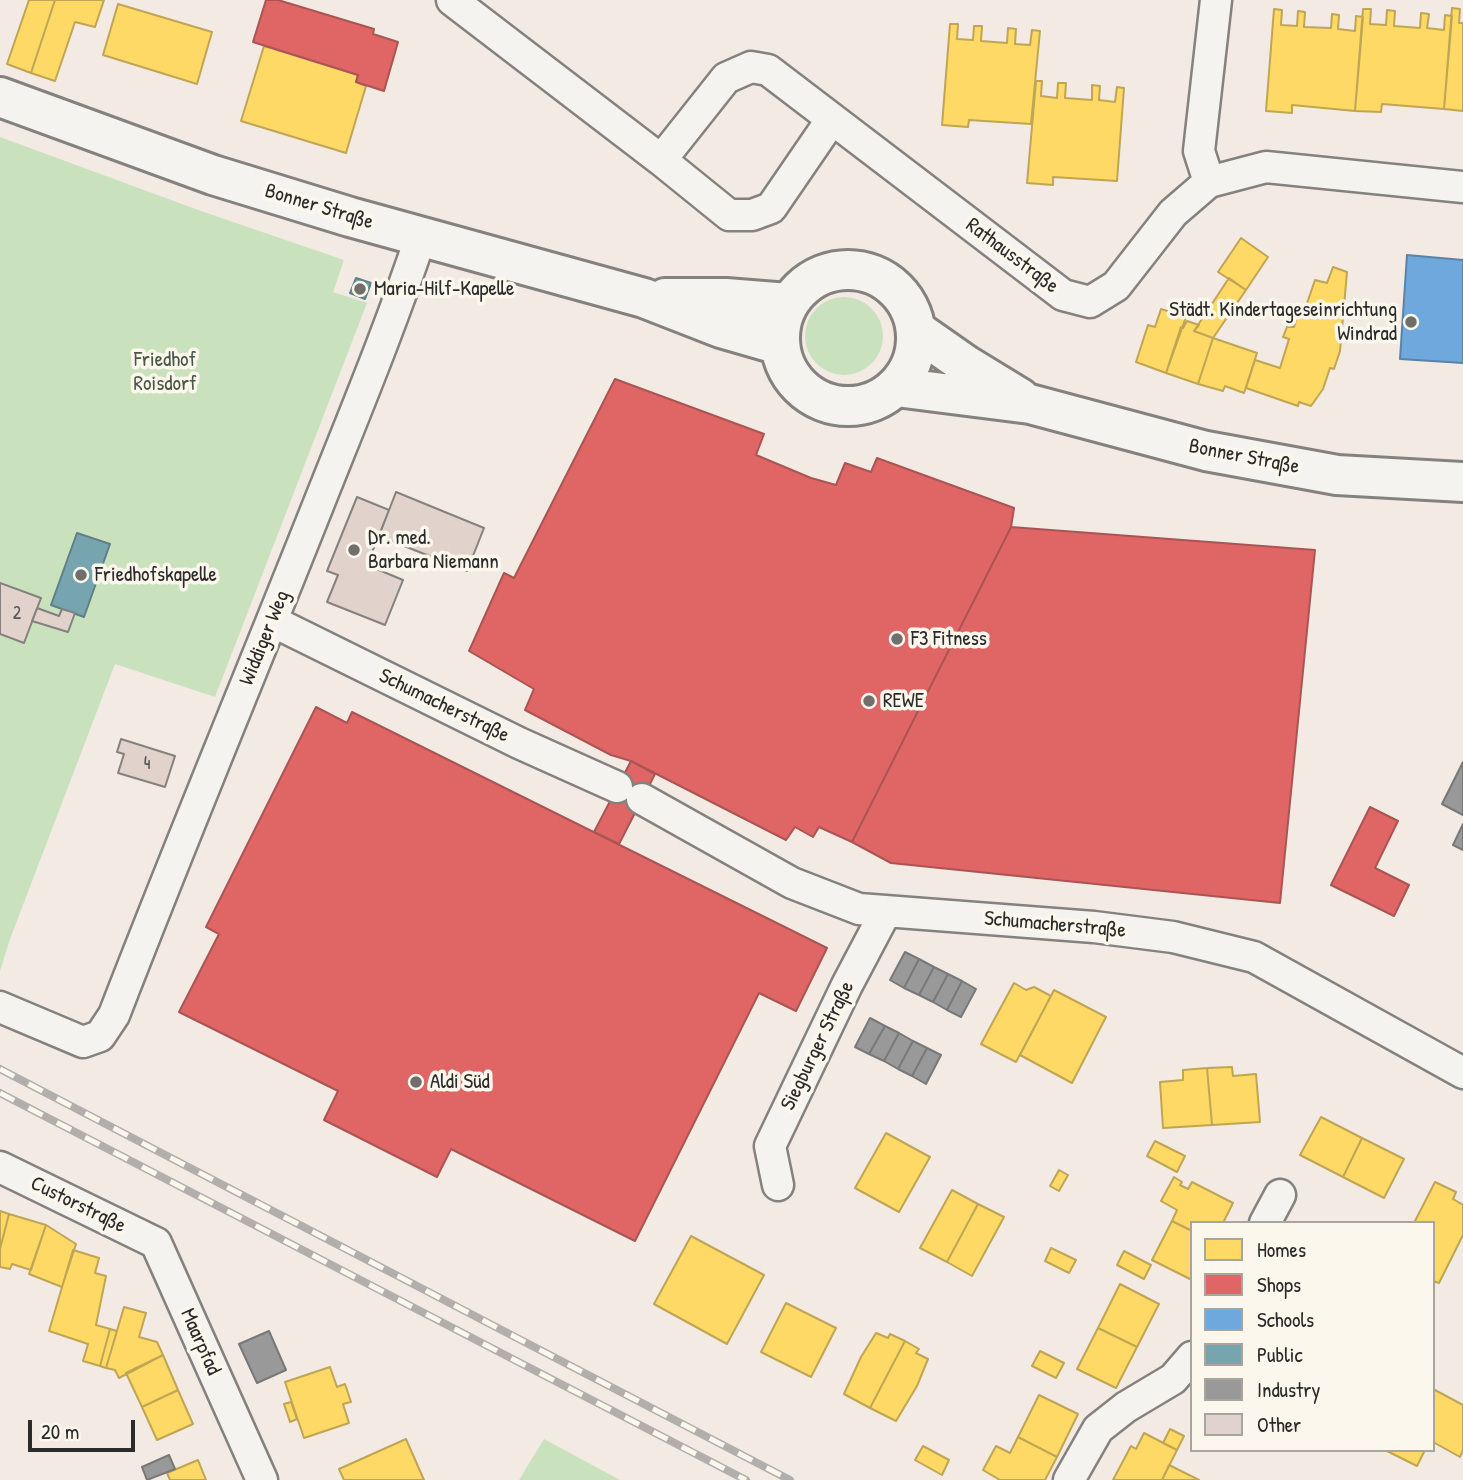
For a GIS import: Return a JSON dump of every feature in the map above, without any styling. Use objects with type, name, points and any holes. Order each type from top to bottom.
[{"type":"street","points":[[452,0],[729,215],[752,215],[771,208],[832,119]]},
{"type":"street","points":[[1209,182],[1199,151],[1216,0]]},
{"type":"street","name":"Rathausstraße","points":[[661,160],[726,78],[751,67],[768,70],[1063,295],[1090,302],[1116,286],[1173,213],[1209,182],[1266,167],[1463,187]]},
{"type":"street","name":"Bonner Straße","points":[[0,97],[206,172],[350,217],[644,298],[721,328],[780,345]]},
{"type":"street","name":"Widdiger Weg","points":[[0,1007],[83,1042],[100,1036],[114,1015],[406,283],[421,236]]},
{"type":"street","points":[[834,270],[862,270],[888,282],[908,303],[916,330],[915,351],[908,370],[895,387],[874,401],[850,406],[824,402],[802,388],[783,361],[780,345],[781,323],[788,303],[807,282],[834,270]]},
{"type":"street","name":"Bonner Straße","points":[[644,298],[726,298],[788,303]]},
{"type":"street","name":"Bonner Straße","points":[[916,330],[966,365],[1030,404]]},
{"type":"street","name":"Bonner Straße","points":[[895,387],[1030,404],[1206,451],[1337,475],[1463,482]]},
{"type":"street","name":"Schumacherstraße","points":[[272,621],[519,743],[629,793],[792,883],[859,909],[1094,927],[1173,937],[1254,957],[1463,1073]]},
{"type":"street","name":"Siegburger Straße","points":[[778,1185],[770,1146],[886,911]]},
{"type":"street","name":"Custorstraße","points":[[0,1167],[156,1243]]},
{"type":"street","points":[[1266,1221],[1280,1195]]},
{"type":"street","name":"Maarpfad","points":[[156,1243],[262,1480]]},
{"type":"street","points":[[1069,1480],[1098,1429],[1126,1407],[1173,1379],[1190,1359]]},
{"type":"green space","name":"Friedhof Roisdorf","points":[[0,137],[344,260],[333,292],[367,303],[215,697],[115,664],[0,971]]},
{"type":"green space","points":[[844,297],[859,300],[871,309],[880,321],[883,336],[880,351],[871,363],[859,372],[844,375],[829,372],[817,363],[808,351],[805,336],[808,321],[817,309],[829,300]]},
{"type":"green space","points":[[544,1439],[620,1480],[519,1480]]},
{"type":"building: Homes","points":[[29,0],[55,0],[31,73],[7,64]]},
{"type":"building: Homes","points":[[55,0],[104,0],[95,27],[75,22],[55,81],[31,73]]},
{"type":"building: Homes","points":[[118,4],[212,32],[197,84],[103,55]]},
{"type":"building: Homes","points":[[1452,8],[1460,9],[1459,23],[1463,23],[1463,111],[1444,109]]},
{"type":"building: Homes","points":[[1274,9],[1282,10],[1281,25],[1297,26],[1298,11],[1305,12],[1304,27],[1331,28],[1332,14],[1339,15],[1338,29],[1355,31],[1356,16],[1363,17],[1355,111],[1292,105],[1292,113],[1266,111]]},
{"type":"building: Homes","points":[[1363,9],[1371,9],[1370,24],[1386,25],[1387,10],[1395,11],[1394,26],[1420,28],[1421,13],[1429,14],[1427,28],[1444,30],[1445,15],[1452,16],[1444,109],[1382,104],[1381,112],[1355,111]]},
{"type":"building: Homes","points":[[950,24],[958,24],[957,39],[973,40],[974,26],[982,26],[981,41],[1007,43],[1008,28],[1016,29],[1015,44],[1030,45],[1032,30],[1040,31],[1031,124],[969,120],[968,127],[942,125]]},
{"type":"building: Homes","points":[[264,46],[358,75],[356,82],[366,86],[346,153],[241,121]]},
{"type":"building: Homes","points":[[1036,81],[1042,81],[1041,96],[1057,98],[1058,83],[1066,83],[1065,98],[1092,100],[1092,85],[1100,86],[1099,100],[1115,102],[1117,87],[1124,88],[1117,181],[1053,177],[1053,185],[1027,183]]},
{"type":"building: Homes","points":[[1241,238],[1268,257],[1246,290],[1218,272]]},
{"type":"building: Homes","points":[[1333,267],[1347,272],[1340,351],[1334,369],[1330,368],[1323,389],[1311,406],[1299,402],[1298,406],[1246,388],[1255,360],[1280,368],[1289,339],[1283,337],[1287,327],[1294,327],[1298,314],[1303,315],[1315,280],[1327,283]]},
{"type":"building: Homes","points":[[1229,278],[1246,290],[1213,338],[1194,331]]},
{"type":"building: Homes","points":[[1161,309],[1186,317],[1166,373],[1136,362],[1148,325],[1155,327]]},
{"type":"building: Homes","points":[[1187,321],[1199,325],[1194,331],[1213,338],[1198,384],[1166,373],[1181,327],[1183,328]]},
{"type":"building: Homes","points":[[1213,338],[1257,353],[1244,393],[1225,386],[1223,391],[1198,384]]},
{"type":"building: Homes","points":[[1014,983],[1026,990],[1034,987],[1051,996],[1016,1062],[981,1044]]},
{"type":"building: Homes","points":[[1054,990],[1106,1017],[1072,1083],[1020,1055]]},
{"type":"building: Homes","points":[[1232,1067],[1233,1076],[1256,1074],[1260,1122],[1212,1125],[1207,1068]]},
{"type":"building: Homes","points":[[1207,1068],[1212,1125],[1163,1128],[1160,1082],[1183,1080],[1183,1070]]},
{"type":"building: Homes","points":[[1321,1117],[1362,1138],[1343,1177],[1300,1155]]},
{"type":"building: Homes","points":[[886,1133],[930,1157],[899,1212],[855,1188]]},
{"type":"building: Homes","points":[[1362,1138],[1404,1159],[1384,1198],[1343,1177]]},
{"type":"building: Homes","points":[[1155,1141],[1185,1156],[1177,1172],[1147,1156]]},
{"type":"building: Homes","points":[[1059,1170],[1068,1175],[1059,1191],[1050,1186]]},
{"type":"building: Homes","points":[[1174,1177],[1182,1182],[1180,1185],[1188,1189],[1192,1182],[1233,1203],[1224,1221],[1190,1221],[1190,1230],[1172,1221],[1177,1210],[1161,1201]]},
{"type":"building: Homes","points":[[1435,1182],[1456,1192],[1453,1199],[1463,1205],[1463,1235],[1439,1283],[1435,1282],[1435,1221],[1415,1221]]},
{"type":"building: Homes","points":[[952,1190],[978,1204],[947,1262],[920,1248]]},
{"type":"building: Homes","points":[[978,1204],[1004,1217],[972,1276],[947,1262]]},
{"type":"building: Homes","points":[[0,1211],[9,1214],[0,1249]]},
{"type":"building: Homes","points":[[9,1214],[46,1225],[31,1270],[12,1264],[10,1269],[0,1267],[0,1249]]},
{"type":"building: Homes","points":[[1172,1221],[1190,1230],[1190,1279],[1152,1260]]},
{"type":"building: Homes","points":[[46,1225],[76,1244],[62,1287],[29,1274]]},
{"type":"building: Homes","points":[[691,1236],[764,1275],[727,1344],[654,1304]]},
{"type":"building: Homes","points":[[1051,1248],[1076,1260],[1069,1273],[1045,1261]]},
{"type":"building: Homes","points":[[73,1250],[99,1258],[95,1273],[106,1276],[96,1325],[110,1329],[100,1366],[83,1361],[88,1344],[49,1331]]},
{"type":"building: Homes","points":[[1124,1251],[1151,1265],[1144,1279],[1117,1265]]},
{"type":"building: Homes","points":[[1120,1284],[1159,1304],[1137,1347],[1098,1328]]},
{"type":"building: Homes","points":[[786,1303],[836,1328],[811,1377],[761,1352]]},
{"type":"building: Homes","points":[[124,1307],[146,1313],[139,1337],[157,1342],[163,1355],[119,1378],[115,1370],[106,1368]]},
{"type":"building: Homes","points":[[1098,1328],[1137,1347],[1116,1388],[1077,1369]]},
{"type":"building: Homes","points":[[110,1329],[117,1331],[106,1368],[100,1366]]},
{"type":"building: Homes","points":[[876,1333],[888,1338],[890,1334],[905,1341],[870,1408],[844,1394],[861,1357]]},
{"type":"building: Homes","points":[[905,1341],[919,1349],[916,1353],[928,1359],[917,1386],[896,1421],[870,1408]]},
{"type":"building: Homes","points":[[1040,1351],[1064,1363],[1056,1378],[1032,1366]]},
{"type":"building: Homes","points":[[163,1355],[178,1390],[142,1407],[126,1373]]},
{"type":"building: Homes","points":[[330,1367],[337,1387],[345,1384],[351,1402],[343,1404],[349,1423],[304,1438],[285,1382]]},
{"type":"building: Homes","points":[[178,1390],[193,1424],[157,1440],[142,1407]]},
{"type":"building: Homes","points":[[1435,1390],[1463,1405],[1463,1450],[1460,1457],[1435,1443]]},
{"type":"building: Homes","points":[[1039,1395],[1078,1414],[1057,1457],[1018,1437]]},
{"type":"building: Homes","points":[[291,1402],[297,1419],[290,1422],[284,1404]]},
{"type":"building: Homes","points":[[1170,1429],[1184,1436],[1177,1450],[1163,1443]]},
{"type":"building: Homes","points":[[1144,1433],[1177,1450],[1162,1480],[1113,1480],[1131,1446],[1136,1449]]},
{"type":"building: Homes","points":[[1018,1437],[1057,1457],[1045,1480],[1000,1480],[983,1470],[996,1446],[1010,1453]]},
{"type":"building: Homes","points":[[406,1439],[424,1480],[344,1480],[339,1469]]},
{"type":"building: Homes","points":[[923,1446],[949,1460],[942,1475],[915,1460]]},
{"type":"building: Homes","points":[[1389,1452],[1424,1452],[1417,1466]]},
{"type":"building: Homes","points":[[198,1460],[206,1480],[170,1480],[167,1473]]},
{"type":"building: Homes","points":[[1169,1465],[1199,1480],[1162,1480]]},
{"type":"building: Shops","points":[[266,0],[278,0],[374,29],[373,34],[398,42],[384,91],[356,82],[358,75],[253,42]]},
{"type":"building: Shops","points":[[615,379],[764,434],[756,455],[811,478],[836,485],[845,463],[871,472],[877,458],[1014,508],[1011,527],[852,842],[819,827],[813,837],[795,827],[786,840],[631,761],[611,755],[525,710],[534,689],[469,651],[504,573],[514,578]]},
{"type":"building: Shops","points":[[1011,527],[1315,550],[1280,903],[891,863],[852,842]]},
{"type":"building: Shops","points":[[316,707],[347,723],[352,712],[827,948],[796,1011],[759,993],[635,1241],[451,1149],[437,1177],[324,1120],[338,1091],[179,1012],[219,934],[206,927]]},
{"type":"building: Shops","points":[[631,761],[655,774],[619,844],[594,832]]},
{"type":"building: Shops","points":[[1370,807],[1398,821],[1375,868],[1409,885],[1394,916],[1331,885]]},
{"type":"building: Schools","points":[[1407,255],[1463,260],[1463,363],[1400,359]]},
{"type":"building: Public","name":"Maria-Hilf-Kapelle","points":[[356,278],[371,283],[365,299],[350,293]]},
{"type":"building: Public","name":"Friedhofskapelle","points":[[77,533],[110,544],[84,617],[51,605]]},
{"type":"building: Industry","points":[[1463,762],[1463,815],[1442,804]]},
{"type":"building: Industry","points":[[1463,824],[1463,850],[1453,845]]},
{"type":"building: Industry","points":[[905,952],[919,959],[904,988],[890,980]]},
{"type":"building: Industry","points":[[919,959],[934,967],[919,995],[904,988]]},
{"type":"building: Industry","points":[[934,967],[948,974],[933,1002],[919,995]]},
{"type":"building: Industry","points":[[948,974],[962,981],[947,1010],[933,1002]]},
{"type":"building: Industry","points":[[962,981],[976,989],[961,1017],[947,1010]]},
{"type":"building: Industry","points":[[870,1018],[885,1026],[869,1054],[855,1047]]},
{"type":"building: Industry","points":[[885,1026],[899,1033],[884,1061],[869,1054]]},
{"type":"building: Industry","points":[[899,1033],[913,1041],[898,1069],[884,1061]]},
{"type":"building: Industry","points":[[913,1041],[927,1048],[912,1076],[898,1069]]},
{"type":"building: Industry","points":[[927,1048],[941,1055],[926,1084],[912,1076]]},
{"type":"building: Industry","points":[[269,1331],[286,1370],[257,1383],[239,1344]]},
{"type":"building: Industry","points":[[169,1455],[175,1469],[147,1480],[142,1467]]},
{"type":"building: Other","points":[[396,492],[484,528],[467,571],[379,536]]},
{"type":"building: Other","name":"Dr. med. Barbara Niemann","points":[[357,497],[389,510],[367,565],[403,580],[385,625],[327,602],[338,575],[327,571]]},
{"type":"building: Other","points":[[0,583],[41,598],[24,643],[0,634]]},
{"type":"building: Other","points":[[37,608],[59,616],[62,609],[75,613],[68,632],[32,621]]},
{"type":"building: Other","points":[[121,739],[175,756],[165,787],[118,773],[124,754],[117,752]]},
{"type":"railway","points":[[0,1069],[790,1480]]},
{"type":"railway","points":[[0,1093],[746,1480]]},
{"type":"place","name":"Maria-Hilf-Kapelle","points":[[360,289]]},
{"type":"place","name":"Städt. Kindertageseinrichtung Windrad","points":[[1411,322]]},
{"type":"place","name":"Dr. med. Barbara Niemann","points":[[354,550]]},
{"type":"place","name":"Friedhofskapelle","points":[[81,575]]},
{"type":"place","name":"F3 Fitness","points":[[897,639]]},
{"type":"place","name":"REWE","points":[[869,701]]},
{"type":"place","name":"Aldi Süd","points":[[416,1082]]}]
